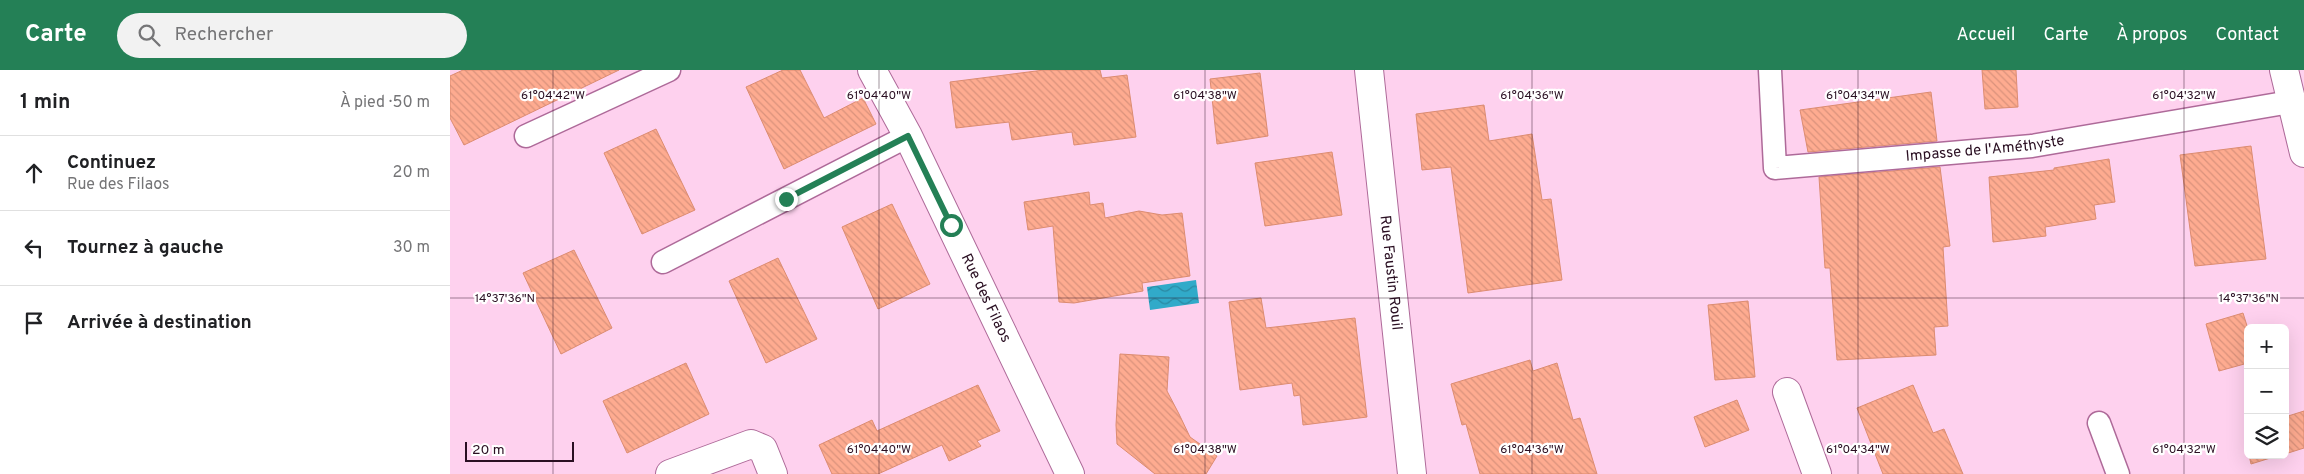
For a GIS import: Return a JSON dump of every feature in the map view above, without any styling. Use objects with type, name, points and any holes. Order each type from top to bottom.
[{"type":"street","name":"Rue des Filaos","points":[[872,70],[908,136],[1070,474]]},
{"type":"street","name":"Rue Faustin Rouil","points":[[1369,70],[1412,474]]},
{"type":"street","points":[[2284,70],[2290,102],[2304,152]]},
{"type":"street","points":[[1787,392],[1817,474]]},
{"type":"street","points":[[670,474],[751,444],[763,449],[773,474]]},
{"type":"lane","points":[[526,136],[669,70]]},
{"type":"lane","name":"Impasse de l'Améthyste","points":[[1770,70],[1774,168],[2032,146],[2290,102]]},
{"type":"lane","points":[[663,262],[908,136]]},
{"type":"lane","points":[[2099,423],[2118,474]]},
{"type":"water","points":[[1196,280],[1199,303],[1150,310],[1147,287]]},
{"type":"building","points":[[463,70],[619,70],[464,145],[450,118],[450,76]]},
{"type":"building","points":[[783,70],[800,70],[824,118],[863,98],[876,124],[784,169],[746,87]]},
{"type":"building","points":[[1044,70],[1100,70],[1102,78],[1127,75],[1136,137],[1074,145],[1072,132],[1012,140],[1009,122],[956,128],[950,82]]},
{"type":"building","points":[[1982,70],[2016,70],[2018,107],[1985,109]]},
{"type":"building","points":[[1260,73],[1268,136],[1217,144],[1210,79]]},
{"type":"building","points":[[1931,92],[1937,141],[1808,152],[1800,110]]},
{"type":"building","points":[[1484,105],[1489,141],[1532,134],[1542,200],[1551,199],[1562,280],[1468,293],[1451,167],[1422,170],[1416,114]]},
{"type":"building","points":[[656,129],[695,210],[642,234],[604,153]]},
{"type":"building","points":[[2251,146],[2266,259],[2195,266],[2180,155]]},
{"type":"building","points":[[1332,152],[1342,215],[1265,226],[1255,163]]},
{"type":"building","points":[[2109,159],[2115,202],[2094,205],[2096,219],[2045,227],[2046,236],[1993,242],[1989,177],[2054,170],[2054,168]]},
{"type":"building","points":[[1940,167],[1950,246],[1943,247],[1948,326],[1934,327],[1936,355],[1837,360],[1830,268],[1825,268],[1819,177]]},
{"type":"building","points":[[1089,192],[1090,205],[1103,203],[1105,218],[1139,211],[1162,215],[1182,213],[1190,276],[1142,283],[1143,291],[1074,303],[1059,302],[1053,226],[1028,230],[1024,202]]},
{"type":"building","points":[[892,204],[930,284],[878,309],[842,227]]},
{"type":"building","points":[[574,250],[612,328],[561,354],[523,273]]},
{"type":"building","points":[[778,258],[817,339],[766,363],[729,281]]},
{"type":"building","points":[[1261,298],[1266,328],[1355,318],[1367,417],[1303,425],[1300,395],[1294,396],[1292,383],[1240,390],[1229,302]]},
{"type":"building","points":[[1748,301],[1755,377],[1715,380],[1708,305]]},
{"type":"building","points":[[2243,313],[2246,324],[2244,324],[2244,364],[2219,371],[2206,324]]},
{"type":"building","points":[[1120,354],[1169,357],[1167,391],[1190,437],[1217,456],[1206,474],[1155,474],[1117,444],[1116,425]]},
{"type":"building","points":[[1530,360],[1533,371],[1557,363],[1573,420],[1580,418],[1597,474],[1480,474],[1466,424],[1462,425],[1451,384]]},
{"type":"building","points":[[686,363],[709,414],[627,453],[603,401]]},
{"type":"building","points":[[978,385],[1000,431],[977,441],[981,446],[949,461],[942,445],[878,474],[832,474],[819,445],[872,420],[877,431]]},
{"type":"building","points":[[1913,385],[1933,433],[1944,429],[1963,474],[1883,474],[1857,408]]},
{"type":"building","points":[[1737,400],[1749,430],[1705,447],[1694,417]]},
{"type":"building","points":[[2304,411],[2304,448],[2289,453],[2289,416]]},
{"type":"building","points":[[2250,459],[2267,459],[2251,464]]},
{"type":"route","points":[[786,199],[908,136],[951,225]]}]
